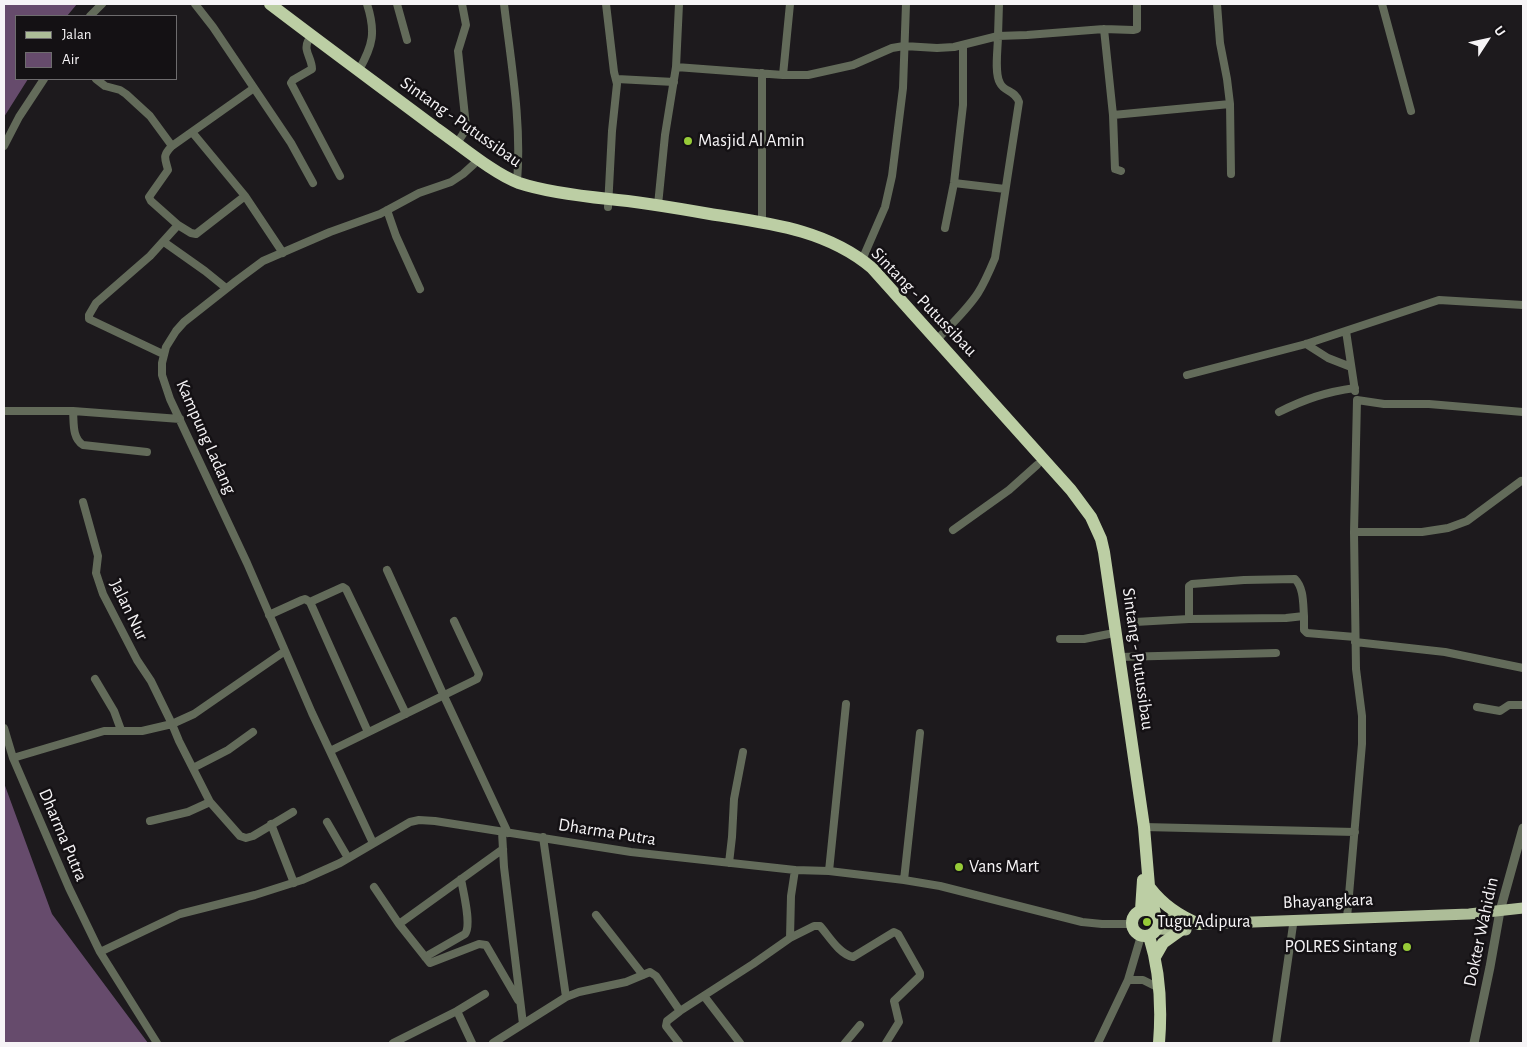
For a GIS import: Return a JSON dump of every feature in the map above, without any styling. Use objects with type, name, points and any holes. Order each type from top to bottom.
[{"type":"highway","name":"Sintang - Putussibau","points":[[260,4],[474,164],[501,182],[518,190],[553,198],[658,205],[762,222],[798,230],[831,241],[862,260],[882,278],[937,340],[1037,465],[1077,508],[1092,537],[1099,563],[1138,828],[1144,883],[1141,910]]},
{"type":"highway","name":"Sintang - Putussibau","points":[[270,4],[457,143],[502,175],[517,182],[589,197],[608,203],[799,236],[824,246],[854,262],[868,273],[1071,490],[1091,517],[1101,539],[1108,572],[1144,827],[1161,1016],[1159,1043]]},
{"type":"highway","points":[[1149,886],[1171,909],[1199,924]]},
{"type":"highway","points":[[1141,910],[1151,911],[1152,926],[1135,931],[1132,924],[1134,915],[1141,910]]},
{"type":"highway","points":[[1155,957],[1163,944],[1181,930]]},
{"type":"main road","points":[[1499,915],[1523,908]]},
{"type":"main road","points":[[1499,915],[1523,916]]},
{"type":"main road","name":"Bhayangkara","points":[[1152,926],[1177,922],[1199,924],[1347,918],[1499,915]]},
{"type":"main road","name":"Bhayangkara","points":[[1152,926],[1181,930],[1499,915]]},
{"type":"street","points":[[91,15],[102,4]]},
{"type":"street","points":[[195,4],[213,27],[254,88],[290,143],[313,184]]},
{"type":"street","points":[[359,70],[372,44],[372,31],[367,4]]},
{"type":"street","points":[[397,4],[407,40]]},
{"type":"street","points":[[457,143],[466,126],[458,51],[466,25],[462,4]]},
{"type":"street","points":[[504,4],[517,116],[517,182]]},
{"type":"street","points":[[606,4],[614,72],[617,79],[608,203]]},
{"type":"street","points":[[658,205],[665,135],[676,67],[679,4]]},
{"type":"street","points":[[783,76],[790,4]]},
{"type":"street","points":[[862,260],[880,220],[889,191],[903,88],[906,4]]},
{"type":"street","points":[[937,340],[979,292],[995,258],[1019,102],[1014,93],[1004,88],[999,81],[997,71],[999,4]]},
{"type":"street","points":[[676,67],[783,76],[808,75],[852,65],[892,48],[904,46],[937,48],[963,45],[998,36],[1104,29],[1133,30],[1137,29],[1136,4]]},
{"type":"street","points":[[1217,4],[1220,43],[1228,79],[1231,174]]},
{"type":"street","points":[[1382,4],[1411,111]]},
{"type":"street","points":[[1104,29],[1113,115],[1115,169],[1121,171]]},
{"type":"street","points":[[308,41],[306,50],[312,69],[291,83],[340,176]]},
{"type":"street","points":[[945,228],[954,183],[963,105],[963,45]]},
{"type":"street","points":[[762,73],[762,222]]},
{"type":"street","points":[[617,79],[674,82]]},
{"type":"street","points":[[4,146],[19,117],[43,80]]},
{"type":"street","points":[[97,80],[105,86],[120,90],[126,94],[150,116],[172,146]]},
{"type":"street","points":[[245,196],[196,234],[178,226],[149,197],[168,170],[164,160],[172,146],[254,88]]},
{"type":"street","points":[[1113,115],[1230,104]]},
{"type":"street","points":[[192,132],[245,196],[283,253]]},
{"type":"street","name":"Kampung Ladang","points":[[373,843],[247,563],[170,399],[162,375],[163,354],[172,336],[184,322],[263,261],[387,210],[419,193],[451,182],[474,164]]},
{"type":"street","points":[[954,183],[1005,189]]},
{"type":"street","points":[[387,210],[396,236],[420,289]]},
{"type":"street","points":[[163,354],[100,325],[88,317],[96,303],[164,242],[178,226]]},
{"type":"street","points":[[164,242],[226,288]]},
{"type":"street","points":[[1187,375],[1306,344],[1439,300],[1523,305]]},
{"type":"street","points":[[1346,331],[1357,400],[1354,532],[1355,640],[1356,669],[1362,716],[1355,832],[1347,918]]},
{"type":"street","points":[[1306,344],[1328,358],[1352,367]]},
{"type":"street","points":[[1279,412],[1301,401],[1330,391],[1355,388]]},
{"type":"street","points":[[1357,400],[1384,404],[1429,404],[1523,412]]},
{"type":"street","points":[[4,411],[73,411],[180,419]]},
{"type":"street","points":[[73,411],[76,437],[80,443],[91,446],[147,452]]},
{"type":"street","points":[[953,530],[1009,490],[1037,465]]},
{"type":"street","points":[[1354,532],[1422,532],[1448,528],[1467,521],[1521,481]]},
{"type":"street","name":"Jalan Nur","points":[[83,502],[98,556],[96,573],[100,587],[137,660],[151,681],[210,802],[243,838],[253,836],[271,824]]},
{"type":"street","points":[[387,570],[505,832],[503,849],[523,1024]]},
{"type":"street","points":[[1189,619],[1188,592],[1189,586],[1192,584],[1289,578],[1299,582],[1302,592],[1304,630],[1307,634],[1445,652],[1523,668]]},
{"type":"street","points":[[310,602],[342,587],[348,590],[406,714]]},
{"type":"street","points":[[269,615],[305,599],[310,602],[368,732]]},
{"type":"street","points":[[1136,622],[1304,616]]},
{"type":"street","points":[[330,751],[477,679],[479,674],[454,621]]},
{"type":"street","points":[[1060,639],[1084,639],[1109,634]]},
{"type":"street","points":[[13,758],[104,731],[142,731],[172,724],[194,714],[285,651]]},
{"type":"street","points":[[1119,657],[1276,654]]},
{"type":"street","points":[[96,679],[114,711],[122,730]]},
{"type":"street","points":[[829,871],[846,704]]},
{"type":"street","points":[[1477,707],[1500,711],[1509,705],[1523,705]]},
{"type":"street","name":"Dharma Putra","points":[[4,728],[13,758],[52,850],[100,952],[156,1043]]},
{"type":"street","points":[[192,768],[222,753],[253,732]]},
{"type":"street","points":[[904,880],[920,733]]},
{"type":"street","points":[[729,863],[734,799],[743,752]]},
{"type":"street","points":[[150,821],[188,812],[210,802]]},
{"type":"street","points":[[293,812],[271,824],[294,883]]},
{"type":"street","name":"Dharma Putra","points":[[100,952],[180,914],[294,883],[348,858],[404,825],[419,820],[543,837],[631,852],[904,880],[940,886],[1087,923],[1132,924]]},
{"type":"street","points":[[326,822],[348,858]]},
{"type":"street","points":[[1144,827],[1355,832]]},
{"type":"street","name":"Dokter Wahidin","points":[[1474,1043],[1499,915],[1523,828]]},
{"type":"street","points":[[543,837],[566,998]]},
{"type":"street","points":[[399,924],[503,849]]},
{"type":"street","points":[[790,938],[791,896],[795,870]]},
{"type":"street","points":[[425,957],[468,931],[461,879]]},
{"type":"street","points":[[374,887],[399,924],[430,963],[479,944],[486,945],[521,1004]]},
{"type":"street","points":[[596,915],[643,975]]},
{"type":"street","points":[[1276,1043],[1294,925]]},
{"type":"street","points":[[679,1043],[666,1024],[667,1021],[790,938],[814,926],[820,926],[839,948],[850,957],[894,932],[898,934],[920,976],[894,1001],[899,1022],[886,1043]]},
{"type":"street","points":[[1098,1043],[1152,926]]},
{"type":"street","points":[[493,1043],[579,992],[626,982],[650,972],[656,976],[680,1011]]},
{"type":"street","points":[[1128,980],[1144,980],[1159,988]]},
{"type":"street","points":[[393,1043],[457,1011],[486,994]]},
{"type":"street","points":[[704,996],[740,1043]]},
{"type":"street","points":[[457,1011],[472,1043]]},
{"type":"street","points":[[845,1043],[860,1026]]},
{"type":"water","points":[[4,4],[77,4],[68,15],[15,15],[15,80],[27,80],[4,117]]},
{"type":"water","points":[[4,783],[52,914],[148,1043],[4,1043]]},
{"type":"place","name":"Masjid Al Amin","points":[[688,141]]},
{"type":"place","name":"Vans Mart","points":[[959,867]]},
{"type":"place","name":"Tugu Adipura","points":[[1147,922]]},
{"type":"place","name":"POLRES Sintang","points":[[1407,947]]}]
